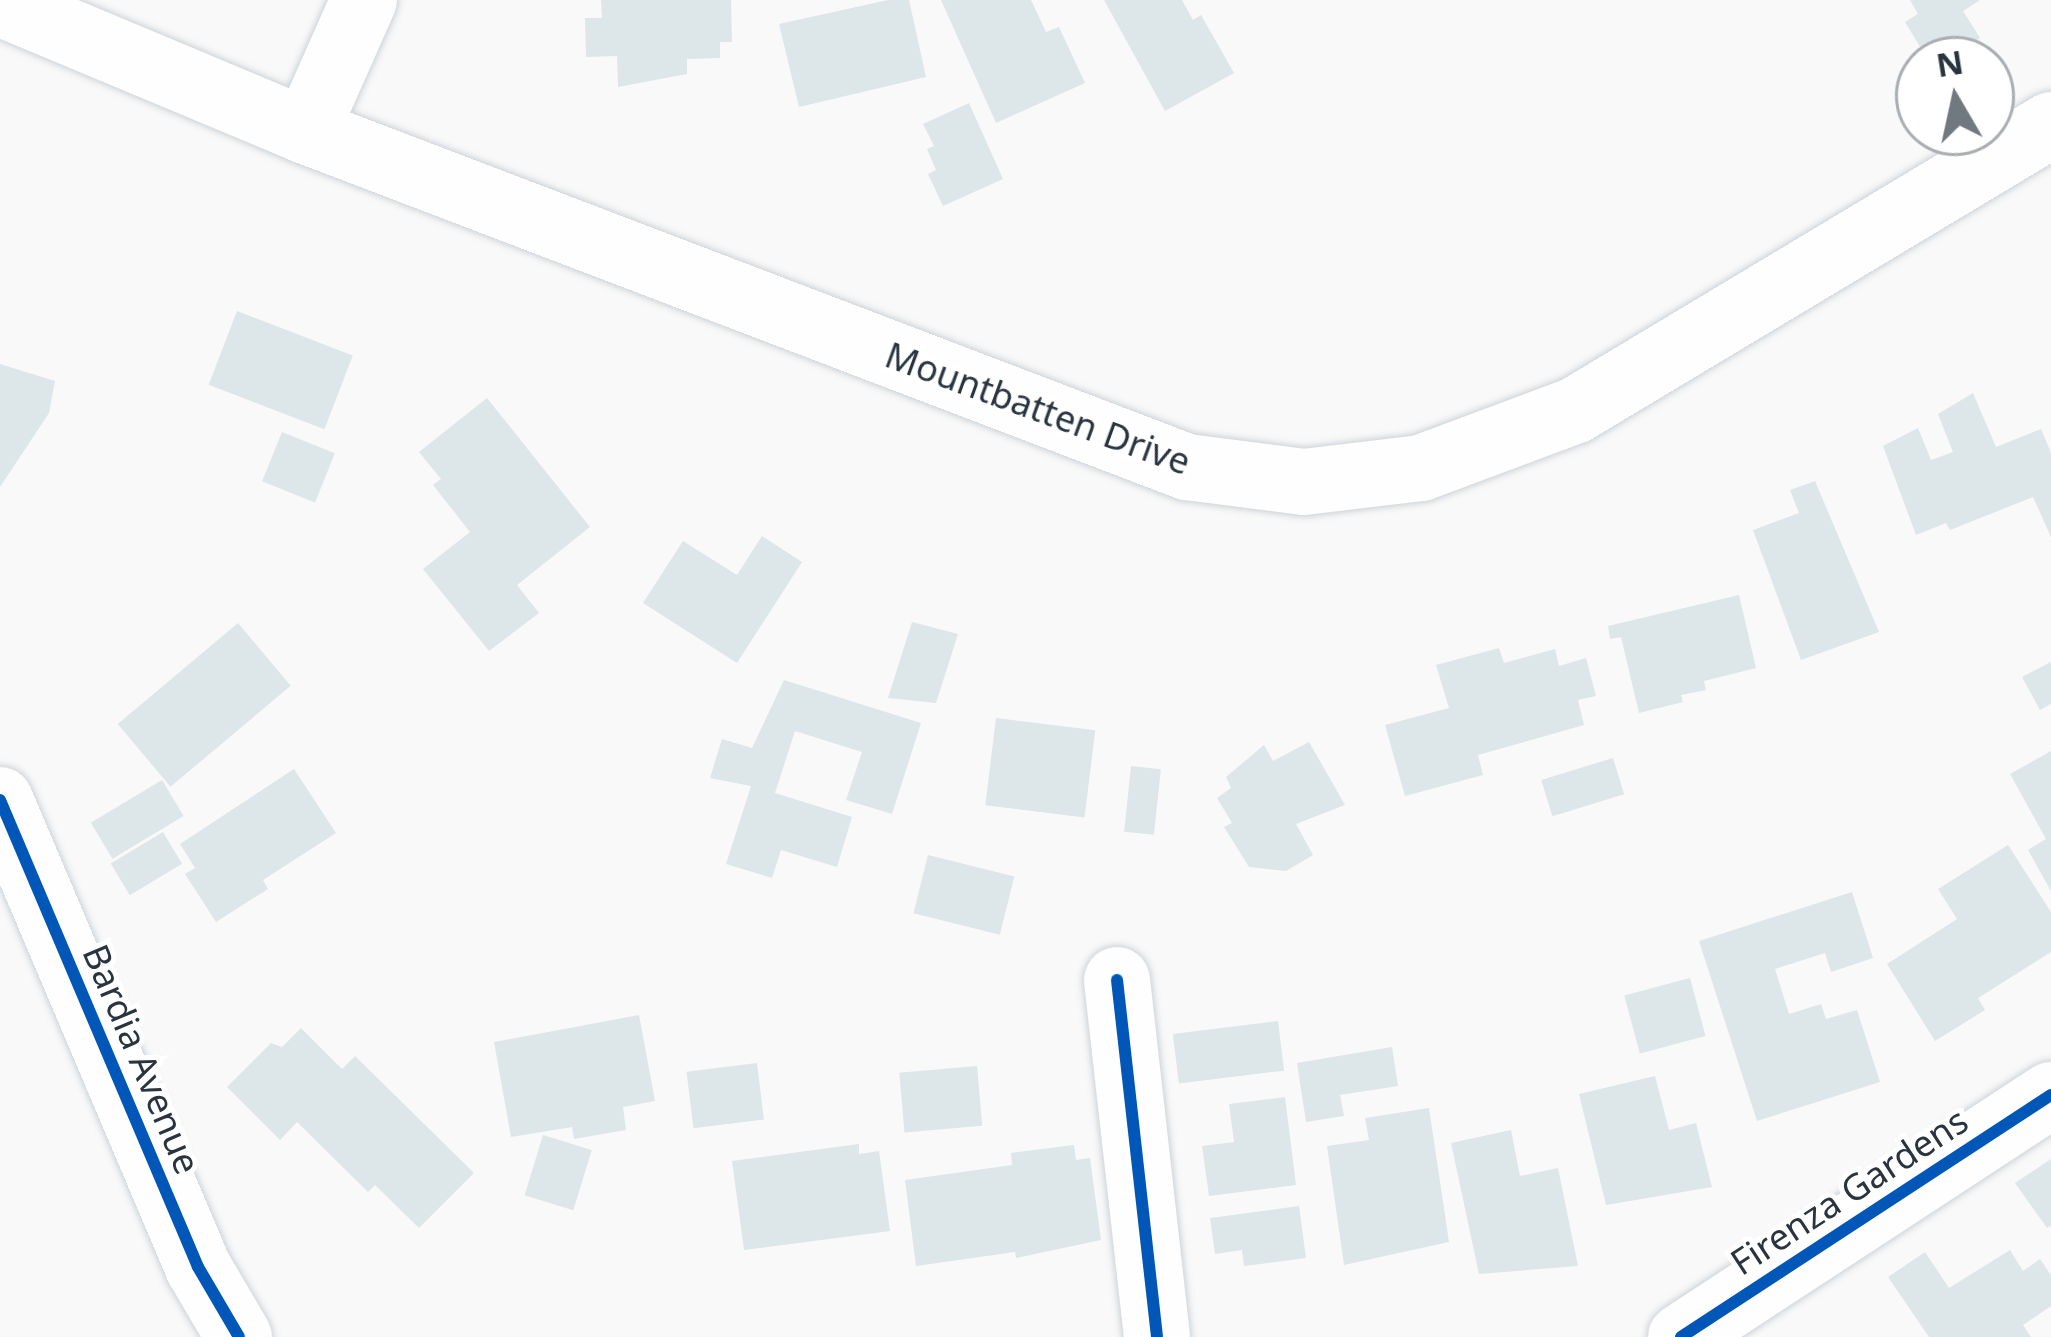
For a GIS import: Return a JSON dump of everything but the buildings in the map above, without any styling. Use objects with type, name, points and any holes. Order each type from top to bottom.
[{"type":"main road","points":[[306,130],[364,0]]},
{"type":"main road","name":"Mountbatten Drive","points":[[0,3],[306,130],[1187,467],[1304,482],[1421,468],[1576,410],[2051,125]]},
{"type":"main road","name":"Bardia Avenue","points":[[0,800],[198,1267],[239,1337]]},
{"type":"main road","points":[[1117,980],[1157,1337]]},
{"type":"main road","name":"Firenza Gardens","points":[[1681,1337],[2051,1095]]},
{"type":"cycle path","points":[[0,800],[198,1267],[239,1337]]},
{"type":"cycle path","points":[[1117,980],[1157,1337]]},
{"type":"cycle path","points":[[1681,1337],[2051,1095]]}]
